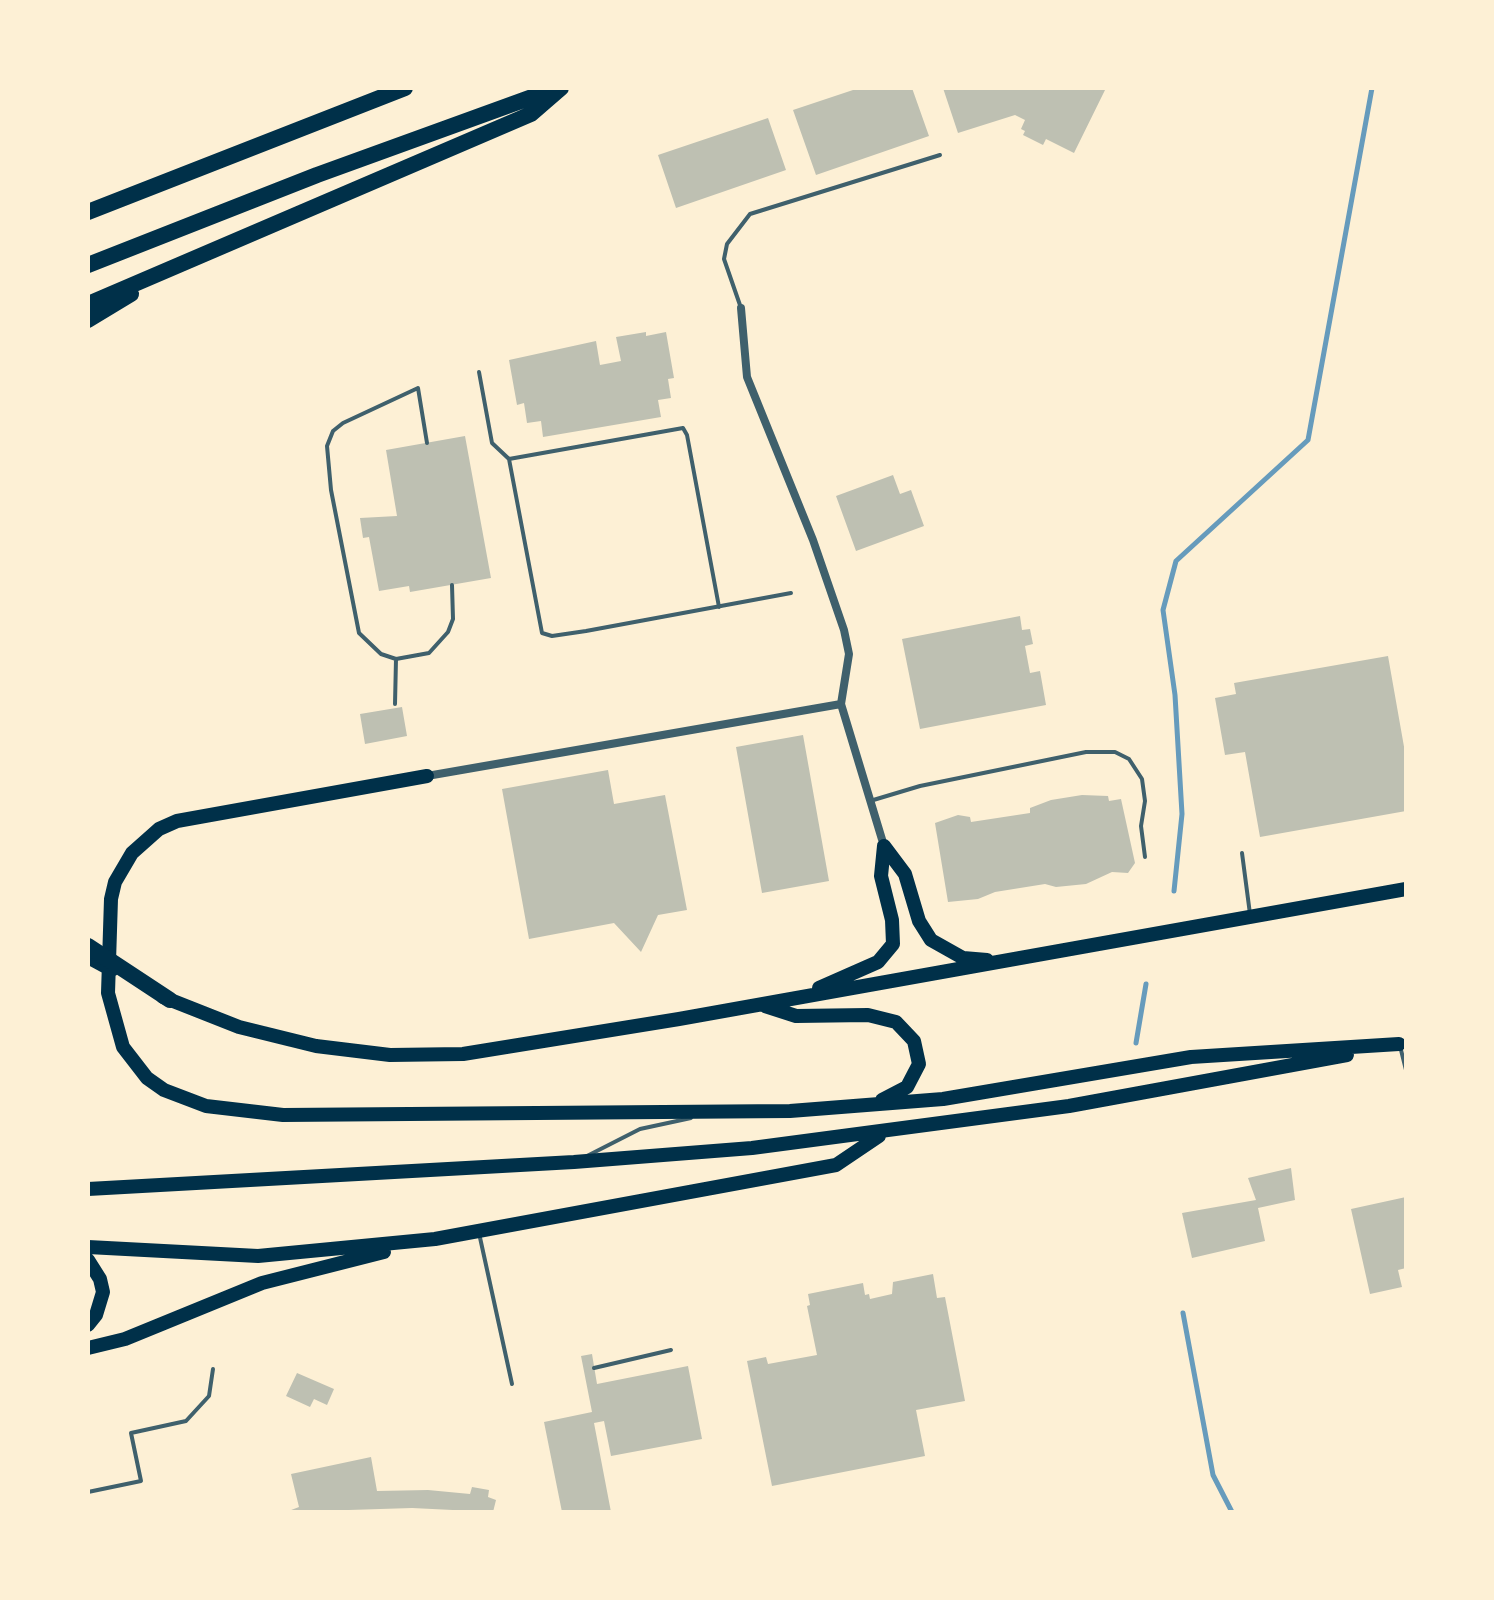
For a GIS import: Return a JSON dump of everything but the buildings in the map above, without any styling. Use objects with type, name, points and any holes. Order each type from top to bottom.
[{"type":"highway","points":[[88,212],[405,88]]},
{"type":"highway","points":[[88,304],[531,114],[559,88]]},
{"type":"highway","points":[[88,265],[317,175],[559,88]]},
{"type":"highway","points":[[88,320],[182,262]]},
{"type":"highway","points":[[427,776],[198,816],[159,829],[132,853],[115,882],[108,916],[111,1012],[133,1064],[156,1084],[184,1099],[254,1114],[713,1114],[863,1106],[971,1095],[1191,1057],[1403,1043]]},
{"type":"highway","points":[[884,846],[905,874],[919,921],[931,940],[963,958],[1016,960]]},
{"type":"highway","points":[[792,999],[867,968],[887,954],[894,931],[881,876],[884,846]]},
{"type":"highway","points":[[88,957],[170,1000],[239,1027],[353,1052],[427,1055],[541,1044],[1406,889]]},
{"type":"highway","points":[[88,946],[170,1000]]},
{"type":"highway","points":[[762,1005],[796,1016],[883,1017],[906,1030],[917,1052],[916,1077],[898,1095],[863,1106]]},
{"type":"highway","points":[[88,1189],[574,1162],[883,1133],[1200,1084],[1403,1043]]},
{"type":"highway","points":[[88,1348],[125,1339],[262,1283],[435,1239],[836,1165],[883,1133]]},
{"type":"highway","points":[[88,1247],[258,1256],[435,1239]]},
{"type":"highway","points":[[88,1260],[100,1279],[103,1292],[96,1315],[88,1325]]},
{"type":"street","points":[[741,308],[747,377],[813,540],[844,630],[849,654],[841,704],[884,846]]},
{"type":"street","points":[[427,776],[841,704]]},
{"type":"lane","points":[[741,308],[724,259],[731,236],[750,214],[940,155]]},
{"type":"lane","points":[[479,372],[492,443],[509,459],[542,633],[552,636],[791,593]]},
{"type":"lane","points":[[427,443],[418,388],[343,423],[333,431],[327,446],[336,520],[359,633],[381,654],[396,659],[429,653],[439,643],[453,619],[452,585]]},
{"type":"lane","points":[[509,459],[683,428],[687,435],[719,607]]},
{"type":"lane","points":[[395,704],[396,659]]},
{"type":"lane","points":[[870,801],[920,786],[1086,752],[1115,752],[1129,759],[1142,779],[1145,801],[1141,826],[1145,857]]},
{"type":"lane","points":[[1242,853],[1250,916]]},
{"type":"lane","points":[[1403,1043],[1406,1070]]},
{"type":"lane","points":[[574,1162],[640,1129],[713,1114]]},
{"type":"lane","points":[[478,1231],[512,1384]]},
{"type":"lane","points":[[594,1368],[671,1350]]},
{"type":"lane","points":[[88,1492],[141,1481],[131,1433],[186,1421],[209,1396],[213,1369]]},
{"type":"waterway","points":[[1174,891],[1182,814],[1175,695],[1163,610],[1176,561],[1308,440],[1372,88]]},
{"type":"waterway","points":[[1136,1043],[1146,984]]},
{"type":"waterway","points":[[1183,1313],[1213,1475],[1232,1512]]}]
